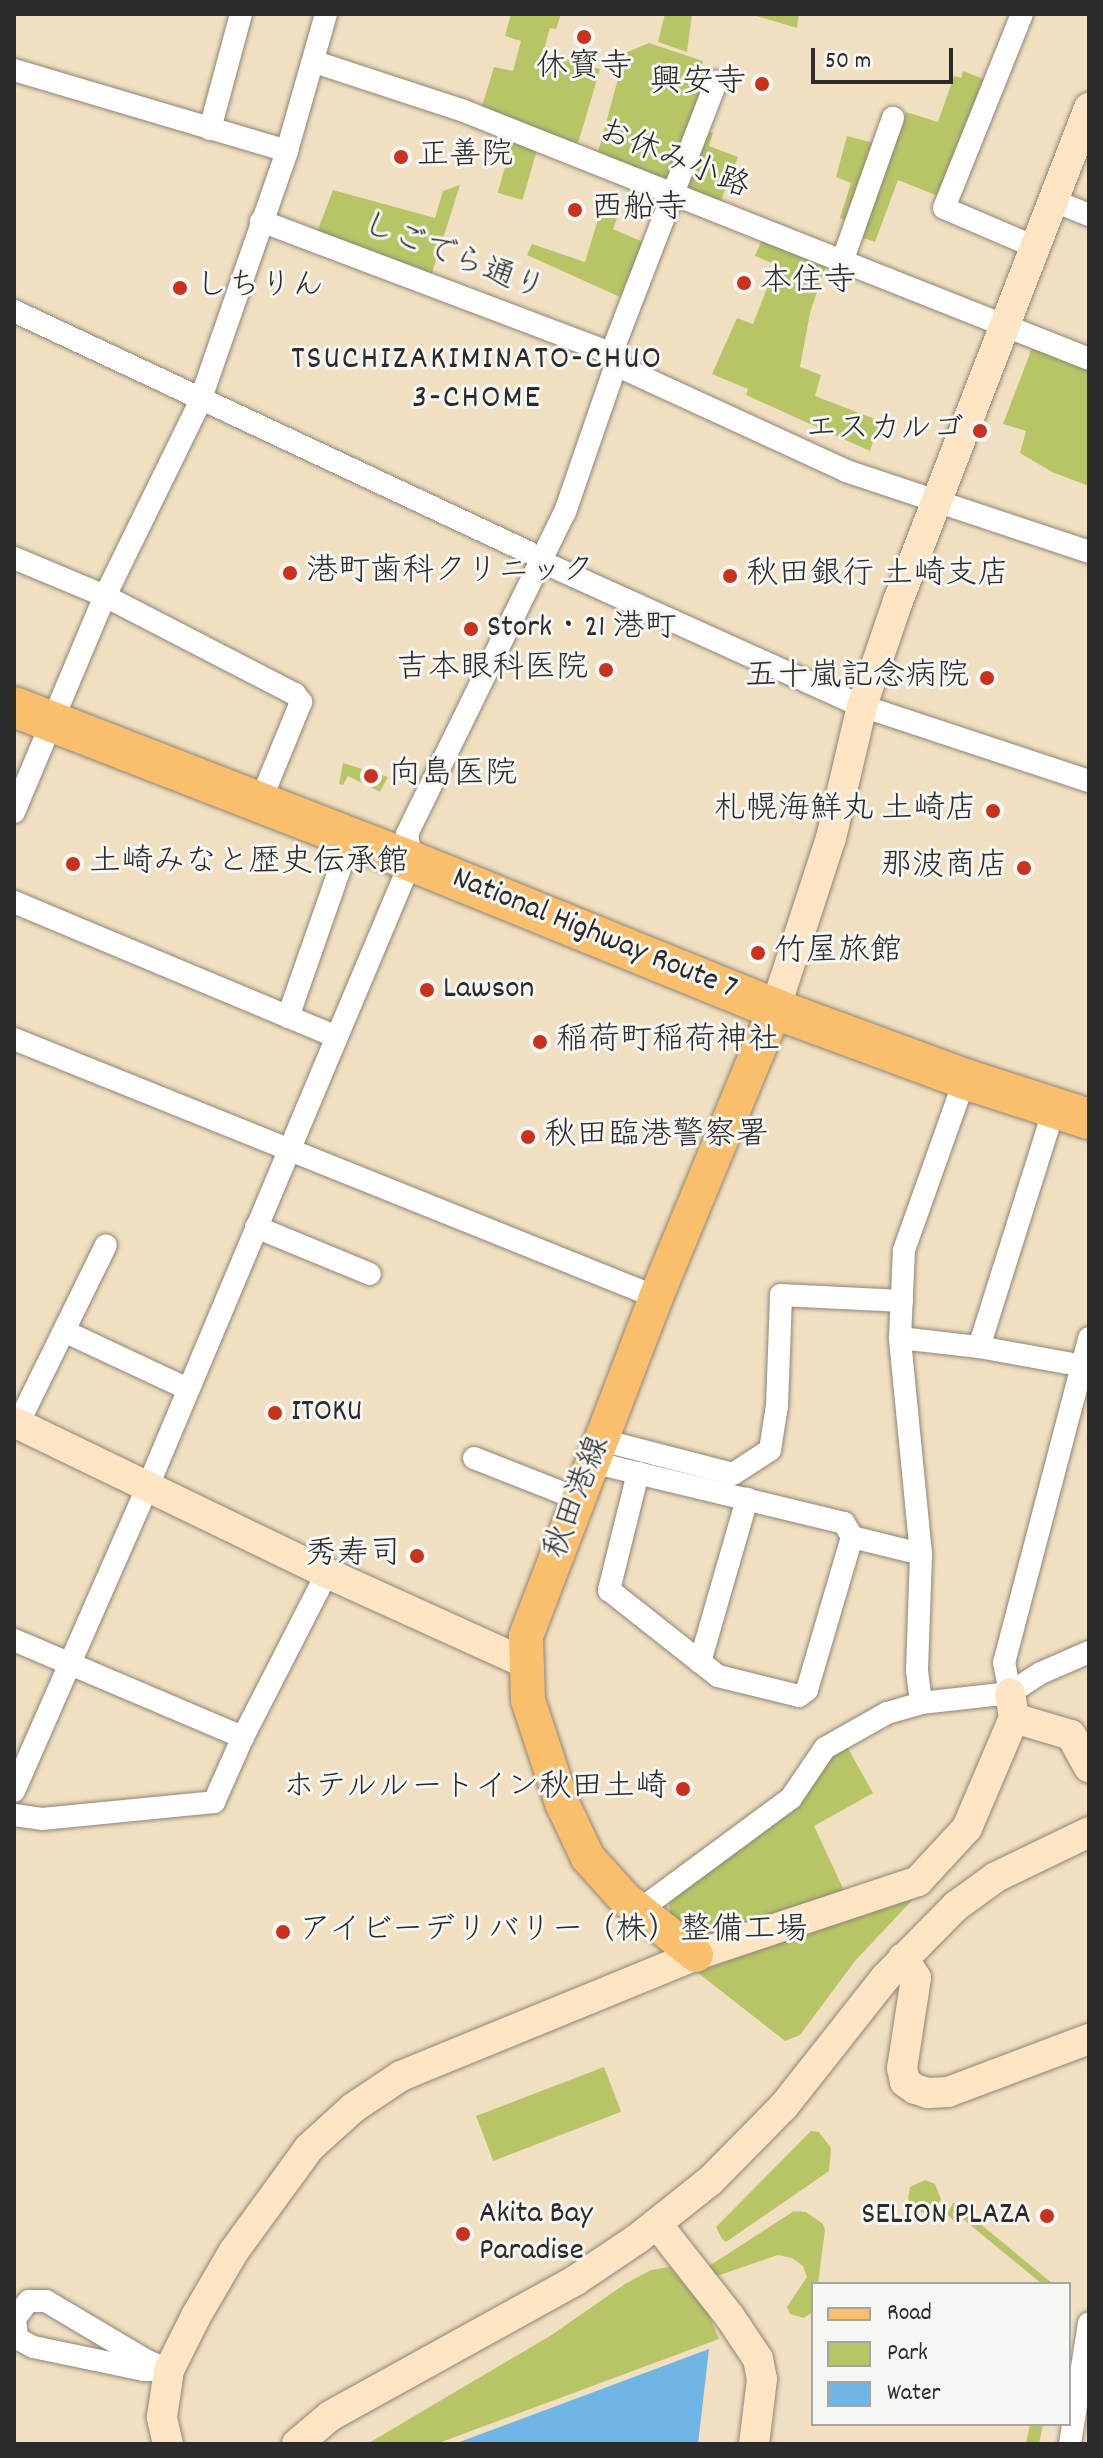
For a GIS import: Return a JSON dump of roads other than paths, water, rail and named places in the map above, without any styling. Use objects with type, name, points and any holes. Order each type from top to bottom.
[{"type":"highway","name":"National Highway Route 7","points":[[32,714],[351,837],[775,1009],[965,1079],[1071,1114]]},
{"type":"main road","name":"秋田港線","points":[[696,1955],[638,1911],[588,1858],[549,1767],[528,1700],[526,1636],[656,1297],[775,1009]]},
{"type":"street","points":[[210,129],[241,14]]},
{"type":"street","points":[[14,812],[32,714],[105,596],[201,399],[287,151],[315,62],[326,14]]},
{"type":"street","points":[[1022,14],[944,208],[1035,247]]},
{"type":"street","name":"お休み小路","points":[[315,62],[464,111],[1089,359]]},
{"type":"street","points":[[14,70],[287,151]]},
{"type":"street","points":[[14,1791],[148,1486],[411,861],[407,834],[533,556],[565,512],[671,195],[716,82]]},
{"type":"street","points":[[775,1009],[831,838],[862,706],[936,502],[1089,108]]},
{"type":"street","points":[[842,262],[893,118]]},
{"type":"street","points":[[1052,200],[1089,215]]},
{"type":"street","name":"しごでら通り","points":[[261,221],[607,352],[613,361],[846,471],[1089,552]]},
{"type":"street","points":[[14,311],[533,556],[862,706],[1089,781]]},
{"type":"street","points":[[14,558],[105,596],[295,694],[301,702],[260,802]]},
{"type":"street","points":[[288,1017],[351,837]]},
{"type":"street","points":[[14,902],[336,1037]]},
{"type":"street","points":[[14,1039],[656,1297]]},
{"type":"street","points":[[921,1703],[917,1670],[921,1554],[900,1338],[904,1250],[965,1079]]},
{"type":"street","points":[[979,1347],[1071,1114]]},
{"type":"street","points":[[256,1227],[370,1274]]},
{"type":"street","points":[[106,1245],[16,1423],[327,1573],[525,1663]]},
{"type":"street","points":[[596,1451],[733,1474],[770,1450],[777,1406],[781,1295],[902,1301]]},
{"type":"street","points":[[64,1331],[188,1389]]},
{"type":"street","points":[[900,1338],[979,1347],[1085,1367]]},
{"type":"street","points":[[1012,1706],[1004,1663],[1085,1367],[1089,1338]]},
{"type":"street","points":[[596,1451],[638,1473],[844,1523],[852,1537],[807,1690],[799,1696],[718,1676],[609,1590],[638,1473]]},
{"type":"street","points":[[474,1458],[578,1499]]},
{"type":"street","points":[[700,1662],[747,1499]]},
{"type":"street","points":[[852,1537],[921,1554]]},
{"type":"street","points":[[14,1815],[42,1819],[214,1802],[243,1737],[327,1573]]},
{"type":"street","points":[[14,1640],[243,1737]]},
{"type":"street","points":[[168,2444],[162,2417],[169,2370],[234,2251],[309,2148],[353,2108],[401,2076],[696,1955],[918,1881],[967,1828],[1012,1706],[1041,1673],[1089,1652]]},
{"type":"street","points":[[638,1911],[791,1798],[825,1748],[887,1713],[921,1703],[1012,1706],[1071,1735],[1089,1767]]},
{"type":"street","points":[[297,2444],[330,2416],[576,2280],[657,2224],[710,2181],[784,2106],[903,1958],[956,1906],[996,1877],[1089,1832]]},
{"type":"street","points":[[903,1958],[916,1978],[902,2068],[905,2082],[915,2089],[928,2093],[948,2092],[1089,2039]]},
{"type":"street","points":[[657,2224],[730,2317],[758,2359],[762,2379],[754,2444]]},
{"type":"street","points":[[29,2301],[46,2301],[147,2361],[169,2370],[144,2370],[33,2347],[17,2338],[15,2318],[29,2301]]},
{"type":"street","points":[[1070,2444],[1089,2323]]},
{"type":"water","points":[[709,2349],[698,2444],[454,2444]]},
{"type":"place","name":"休寳寺","points":[[584,37]]},
{"type":"place","name":"興安寺","points":[[762,84]]},
{"type":"place","name":"正善院","points":[[401,157]]},
{"type":"place","name":"西船寺","points":[[575,210]]},
{"type":"place","name":"本住寺","points":[[744,283]]},
{"type":"place","name":"しちりん","points":[[180,288]]},
{"type":"place","name":"エスカルゴ","points":[[980,431]]},
{"type":"place","name":"港町歯科クリニック","points":[[290,573]]},
{"type":"place","name":"秋田銀行 土崎支店","points":[[730,576]]},
{"type":"place","name":"Stork・21 港町","points":[[471,629]]},
{"type":"place","name":"吉本眼科医院","points":[[606,670]]},
{"type":"place","name":"五十嵐記念病院","points":[[987,678]]},
{"type":"place","name":"向島医院","points":[[371,776]]},
{"type":"place","name":"札幌海鮮丸 土崎店","points":[[993,811]]},
{"type":"place","name":"土崎みなと歴史伝承館","points":[[73,864]]},
{"type":"place","name":"那波商店","points":[[1024,868]]},
{"type":"place","name":"竹屋旅館","points":[[758,953]]},
{"type":"place","name":"Lawson","points":[[427,990]]},
{"type":"place","name":"稲荷町稲荷神社","points":[[540,1042]]},
{"type":"place","name":"秋田臨港警察署","points":[[528,1137]]},
{"type":"place","name":"ITOKU","points":[[275,1413]]},
{"type":"place","name":"秀寿司","points":[[417,1556]]},
{"type":"place","name":"ホテルルートイン秋田土崎","points":[[683,1789]]},
{"type":"place","name":"アイビーデリバリー（株）整備工場","points":[[283,1932]]},
{"type":"place","name":"SELION PLAZA","points":[[1047,2216]]},
{"type":"place","name":"Akita Bay Paradise","points":[[463,2234]]},
{"type":"district","name":"TSUCHIZAKIMINATO-CHUO 3-CHOME","points":[[477,380]]}]
